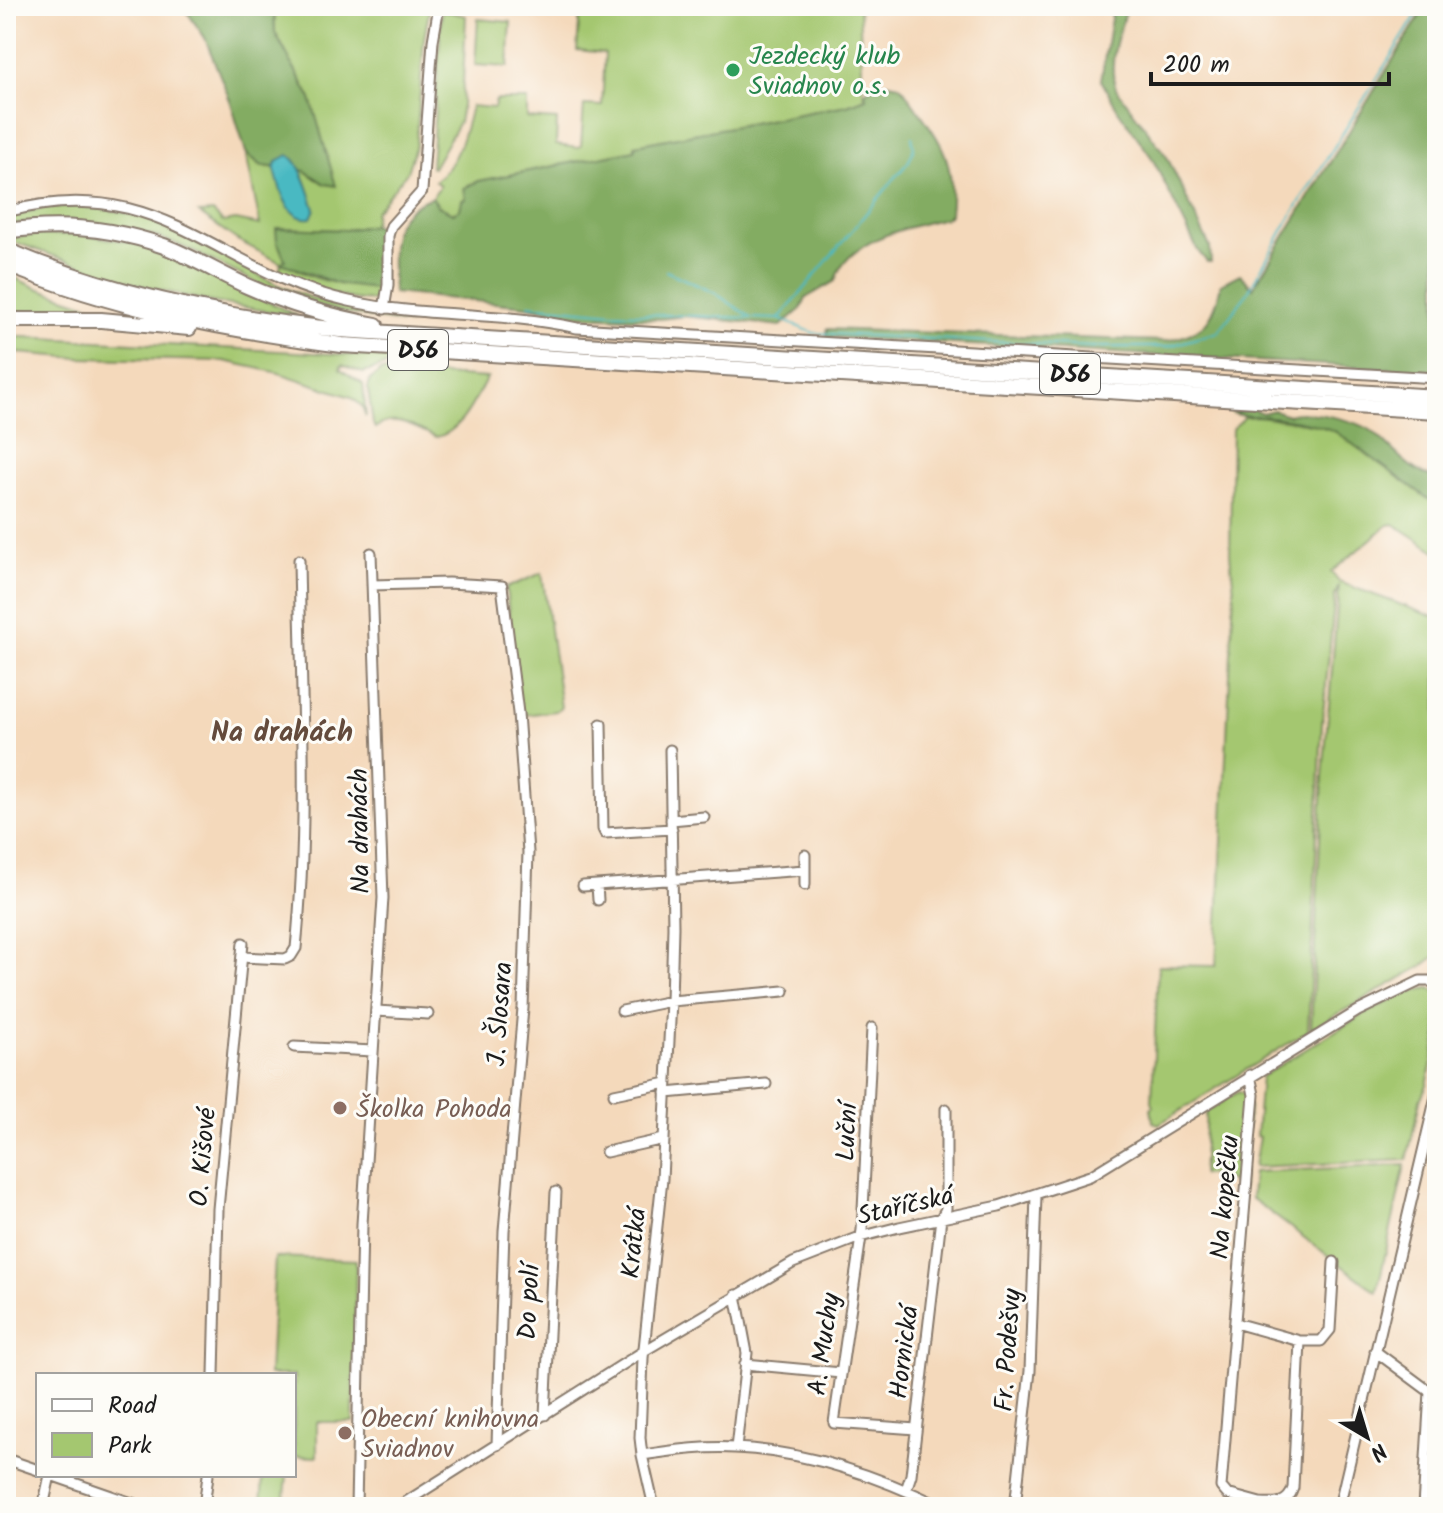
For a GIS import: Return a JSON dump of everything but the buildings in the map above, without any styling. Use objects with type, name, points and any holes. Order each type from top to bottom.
[{"type":"highway","points":[[6,231],[63,227],[117,233],[165,247],[247,286],[314,311],[366,323],[468,338]]},
{"type":"highway","name":"D56","points":[[6,250],[102,285],[190,309],[261,322],[340,330],[1437,397]]},
{"type":"highway","name":"D56","points":[[6,264],[47,280],[187,321],[342,345],[1437,411]]},
{"type":"highway","points":[[6,320],[101,320],[259,334]]},
{"type":"street","points":[[384,309],[391,226],[422,191],[433,41],[439,6]]},
{"type":"street","points":[[6,212],[65,202],[135,209],[186,228],[299,286],[345,301],[384,309],[542,320],[577,328],[1437,378]]},
{"type":"street","name":"Na drahách","points":[[356,1507],[362,1224],[383,898],[371,553]]},
{"type":"street","points":[[242,957],[285,959],[296,948],[303,866],[299,560]]},
{"type":"street","name":"J. Šlosara","points":[[372,585],[448,583],[502,586],[518,713],[528,852],[523,1008],[504,1231],[497,1445]]},
{"type":"street","points":[[601,724],[605,833],[672,825],[704,817]]},
{"type":"street","name":"Krátká","points":[[654,1507],[642,1455],[644,1351],[662,1179],[671,1001],[670,750]]},
{"type":"street","points":[[805,855],[805,885]]},
{"type":"street","points":[[583,886],[805,870]]},
{"type":"street","points":[[597,885],[598,900]]},
{"type":"street","name":"O. Kišové","points":[[214,1373],[218,1209],[243,943]]},
{"type":"street","name":"Staříčská","points":[[398,1507],[644,1351],[793,1263],[860,1237],[1036,1196],[1104,1168],[1250,1075],[1383,999],[1420,981],[1437,981]]},
{"type":"street","points":[[622,1011],[671,1001],[784,991]]},
{"type":"street","points":[[376,1011],[428,1014]]},
{"type":"street","name":"Luční","points":[[860,1237],[872,1028]]},
{"type":"street","points":[[294,1047],[373,1051]]},
{"type":"street","name":"Na kopečku","points":[[1250,1075],[1254,1095],[1221,1487],[1227,1494],[1259,1505],[1282,1502],[1289,1497],[1293,1488],[1300,1341]]},
{"type":"street","points":[[614,1094],[666,1088],[766,1084]]},
{"type":"street","points":[[1339,1507],[1437,1092]]},
{"type":"street","name":"Hornická","points":[[906,1490],[911,1475],[941,1218],[946,1209],[946,1109]]},
{"type":"street","points":[[606,1152],[664,1139]]},
{"type":"street","name":"Do polí","points":[[545,1415],[556,1192]]},
{"type":"street","name":"Fr. Podešvy","points":[[1015,1507],[1030,1371],[1036,1196]]},
{"type":"street","name":"A. Muchy","points":[[860,1237],[834,1423],[916,1429]]},
{"type":"street","points":[[1235,1323],[1300,1341],[1321,1341],[1330,1330],[1334,1262]]},
{"type":"street","points":[[736,1295],[747,1353],[736,1448]]},
{"type":"street","points":[[1375,1351],[1434,1394],[1423,1507]]},
{"type":"street","points":[[745,1364],[841,1373]]},
{"type":"street","points":[[642,1455],[736,1448],[828,1462],[906,1490],[942,1507]]},
{"type":"street","points":[[6,1459],[36,1469]]},
{"type":"street","points":[[43,1507],[50,1477]]},
{"type":"street","points":[[57,1477],[143,1507]]},
{"type":"street","points":[[204,1507],[208,1477]]},
{"type":"green space","points":[[183,6],[274,6],[275,33],[311,99],[336,186],[325,184],[305,171],[262,166],[246,153],[231,103],[205,38]]},
{"type":"green space","points":[[274,6],[430,6],[424,39],[416,144],[407,172],[375,212],[373,225],[346,230],[276,228],[281,251],[292,266],[328,281],[379,289],[377,300],[340,296],[279,273],[281,263],[237,240],[199,213],[213,212],[223,222],[236,220],[260,225],[246,153],[262,166],[305,171],[316,179],[311,99],[275,32]]},
{"type":"green space","name":"Jezdecký klub Sviadnov o.s.","points":[[524,6],[859,6],[866,98],[847,105],[635,145],[635,150],[479,181],[468,185],[460,208],[451,212],[445,210],[432,197],[440,186],[435,181],[454,157],[471,106],[494,108],[496,100],[527,100],[527,118],[557,120],[556,145],[578,148],[581,146],[584,105],[602,106],[605,53],[577,50],[580,10]]},
{"type":"green space","points":[[1113,6],[1128,6],[1113,57],[1116,88],[1167,157],[1210,247],[1211,262],[1207,262],[1198,251],[1152,158],[1101,80]]},
{"type":"green space","points":[[1426,6],[1437,6],[1437,371],[827,337],[827,329],[1165,341],[1189,334],[1210,317],[1221,284],[1240,274],[1253,288]]},
{"type":"green space","points":[[442,10],[466,16],[462,106],[459,122],[433,168],[431,167]]},
{"type":"green space","points":[[478,19],[511,22],[508,67],[475,65]]},
{"type":"green space","points":[[885,82],[899,85],[904,90],[942,147],[950,176],[950,214],[865,245],[841,267],[835,281],[806,298],[801,309],[781,326],[684,316],[660,319],[577,316],[526,306],[393,293],[392,248],[398,224],[416,205],[432,197],[438,206],[453,213],[460,209],[462,200],[466,199],[464,188],[479,181],[635,150],[635,145],[847,105],[866,98],[865,92]]},
{"type":"green space","points":[[52,206],[101,209],[149,219],[191,237],[294,292],[352,309],[411,317],[409,324],[340,312],[290,297],[174,243],[133,230],[70,221],[6,225],[6,217]]},
{"type":"green space","points":[[373,225],[379,228],[379,289],[338,284],[281,263],[285,260],[277,241],[276,228],[346,230]]},
{"type":"green space","points":[[78,234],[132,242],[171,255],[298,316],[206,301],[131,283],[6,239]]},
{"type":"green space","points":[[6,274],[100,309],[100,311],[6,313]]},
{"type":"green space","points":[[6,336],[424,359],[424,365],[390,364],[363,373],[342,365],[340,369],[363,384],[366,417],[362,406],[351,397],[279,373],[224,361],[79,358],[6,352]]},
{"type":"green space","points":[[381,371],[487,378],[460,422],[436,437],[397,422],[376,428],[368,389],[370,380]]},
{"type":"green space","points":[[1250,408],[1262,413],[1274,410],[1288,415],[1319,414],[1365,427],[1410,466],[1437,478],[1437,505],[1336,432],[1298,421],[1233,413]]},
{"type":"green space","points":[[1259,416],[1324,426],[1336,432],[1437,505],[1437,552],[1394,524],[1388,525],[1331,572],[1339,582],[1437,618],[1437,955],[1311,1029],[1323,776],[1339,585],[1335,595],[1322,724],[1308,1031],[1159,1124],[1153,1122],[1151,1108],[1154,1106],[1158,965],[1216,966],[1234,591],[1230,554],[1232,429],[1245,417]]},
{"type":"green space","points":[[542,573],[561,707],[556,711],[525,715],[520,712],[506,588]]},
{"type":"green space","points":[[1430,988],[1437,992],[1437,1040],[1407,1160],[1254,1167],[1259,1137],[1256,1136],[1261,1077],[1369,1012],[1392,1000]]},
{"type":"green space","points":[[1238,1092],[1244,1094],[1249,1106],[1242,1191],[1221,1174],[1202,1175],[1206,1112]]},
{"type":"green space","points":[[1405,1165],[1377,1292],[1251,1198],[1253,1172]]},
{"type":"green space","points":[[275,1257],[356,1260],[353,1422],[317,1422],[317,1457],[296,1456],[296,1373],[269,1373]]},
{"type":"green space","points":[[263,1477],[287,1477],[284,1507],[261,1507]]},
{"type":"water","points":[[288,155],[297,164],[308,188],[315,209],[311,218],[295,214],[281,192],[274,166]]},
{"type":"waterway","points":[[529,305],[613,313],[779,319],[814,333],[1094,347],[1166,347],[1218,332],[1246,295],[1293,213],[1422,6]]},
{"type":"waterway","points":[[779,319],[909,161],[914,148],[912,137]]},
{"type":"waterway","points":[[666,271],[715,293],[749,316]]},
{"type":"place","name":"Jezdecký klub Sviadnov o.s.","points":[[733,70]]},
{"type":"place","name":"Školka Pohoda","points":[[340,1108]]},
{"type":"place","name":"Obecní knihovna Sviadnov","points":[[345,1433]]},
{"type":"district","name":"Na drahách","points":[[282,731]]}]
